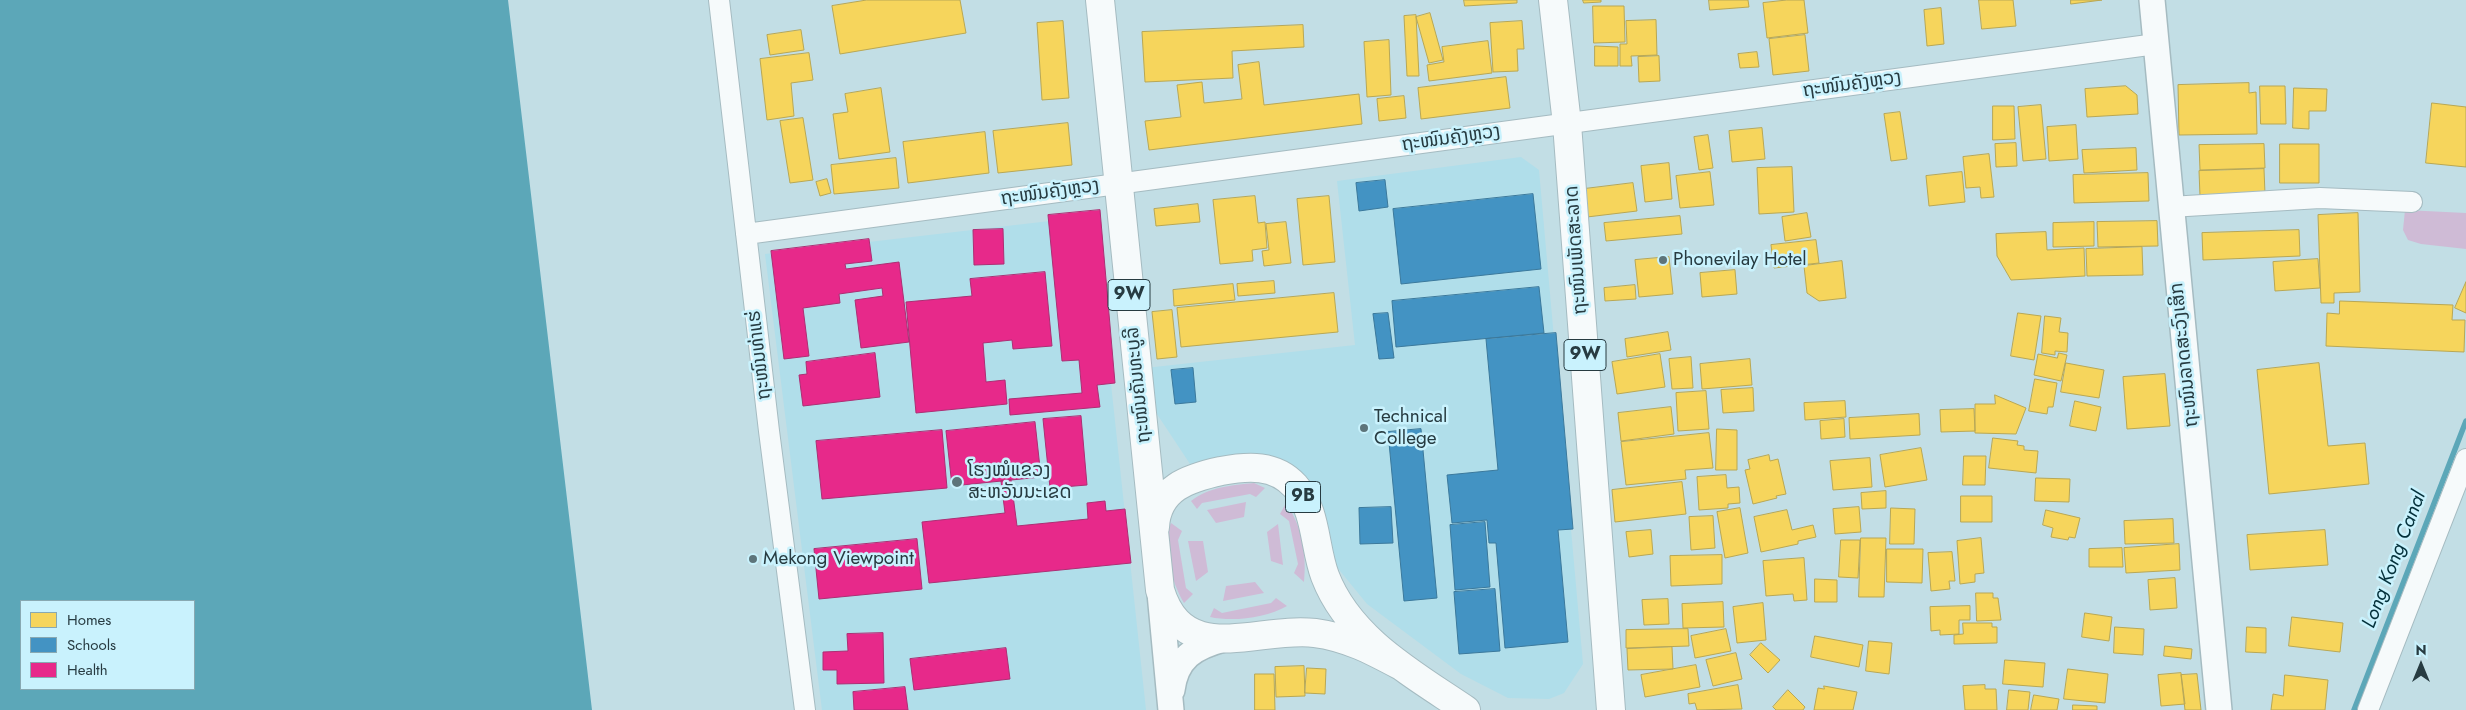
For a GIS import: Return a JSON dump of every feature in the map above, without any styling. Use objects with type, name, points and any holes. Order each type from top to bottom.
[{"type":"main road","name":"ຖະໜົນຄັນທະບູລີ","points":[[1100,0],[1160,590]]},
{"type":"main road","name":"ຖະໜົນເພັດສະລາດ","points":[[1553,0],[1567,124],[1611,710]]},
{"type":"main road","name":"9B","points":[[1155,540],[1156,521],[1162,504],[1172,490],[1187,480],[1246,467],[1264,468],[1281,475],[1295,486],[1305,501],[1311,516],[1325,576],[1341,606],[1352,623],[1401,666]]},
{"type":"main road","name":"9B","points":[[1160,590],[1165,607],[1175,622],[1185,629],[1206,638],[1224,639],[1313,633],[1337,636],[1360,645],[1401,666],[1466,710]]},
{"type":"street","name":"ຖະໜົນທ່າແຮ່","points":[[719,0],[805,710]]},
{"type":"street","name":"ຖະໜົນລາດສະວົງເສິກ","points":[[2152,0],[2219,710]]},
{"type":"street","name":"ຖະໜົນຄັງຫຼວງ","points":[[746,234],[2156,44]]},
{"type":"street","points":[[2170,206],[2320,198],[2412,202]]},
{"type":"street","points":[[2368,710],[2466,459]]},
{"type":"street","name":"ຖະໜົນຄັນທະບູລີ","points":[[1160,590],[1170,706]]},
{"type":"street","points":[[1170,706],[1174,674],[1181,663],[1200,647],[1224,639]]},
{"type":"shaded area","points":[[0,0],[508,0],[592,710],[0,710]]},
{"type":"shaded area","name":"Technical College","points":[[1521,157],[1539,170],[1583,664],[1564,693],[1549,699],[1508,698],[1461,674],[1367,604],[1336,566],[1325,518],[1271,457],[1242,454],[1190,464],[1149,402],[1145,368],[1355,345],[1337,181]]},
{"type":"shaded area","points":[[2405,210],[2466,213],[2466,249],[2421,244],[2408,240],[2403,230]]},
{"type":"shaded area","name":"ໂຮງໝໍແຂວງ ສະຫວັນນະເຂດ","points":[[1093,216],[1146,710],[822,710],[765,254]]},
{"type":"shaded area","points":[[1254,483],[1265,488],[1256,497],[1250,494],[1202,503],[1197,509],[1191,501],[1213,490]]},
{"type":"shaded area","points":[[1246,502],[1244,517],[1216,523],[1207,510]]},
{"type":"shaded area","points":[[1286,503],[1300,531],[1305,562],[1304,582],[1294,573],[1298,564],[1289,521],[1280,514]]},
{"type":"shaded area","points":[[1171,523],[1182,531],[1178,540],[1186,588],[1193,594],[1184,603],[1169,564],[1167,542]]},
{"type":"shaded area","points":[[1278,524],[1283,565],[1271,561],[1267,532]]},
{"type":"shaded area","points":[[1188,541],[1203,541],[1208,572],[1196,581]]},
{"type":"shaded area","points":[[1255,582],[1264,593],[1223,601],[1226,586]]},
{"type":"shaded area","points":[[1276,598],[1287,606],[1249,618],[1229,619],[1210,617],[1214,608],[1222,613],[1271,603]]},
{"type":"building: Homes","points":[[867,0],[960,0],[966,33],[840,54],[832,6]]},
{"type":"building: Homes","points":[[1464,0],[1517,0],[1517,3],[1465,6]]},
{"type":"building: Homes","points":[[1583,0],[1601,0],[1601,2],[1584,3]]},
{"type":"building: Homes","points":[[1709,0],[1748,0],[1749,7],[1710,10]]},
{"type":"building: Homes","points":[[1804,0],[1808,33],[1767,38],[1763,3]]},
{"type":"building: Homes","points":[[1979,0],[2013,0],[2016,26],[1982,29]]},
{"type":"building: Homes","points":[[2071,0],[2102,0],[2071,4]]},
{"type":"building: Homes","points":[[1593,6],[1624,6],[1625,42],[1594,43]]},
{"type":"building: Homes","points":[[1941,8],[1944,44],[1927,46],[1924,10]]},
{"type":"building: Homes","points":[[1430,13],[1443,60],[1429,63],[1416,17]]},
{"type":"building: Homes","points":[[1416,15],[1419,76],[1407,76],[1404,16]]},
{"type":"building: Homes","points":[[1656,20],[1657,55],[1631,56],[1632,66],[1620,66],[1620,44],[1627,44],[1626,21]]},
{"type":"building: Homes","points":[[1063,21],[1069,98],[1042,100],[1037,23]]},
{"type":"building: Homes","points":[[1522,21],[1524,49],[1517,49],[1518,71],[1493,72],[1490,23]]},
{"type":"building: Homes","points":[[1303,25],[1304,47],[1232,51],[1233,78],[1145,82],[1142,32]]},
{"type":"building: Homes","points":[[801,30],[804,50],[770,55],[767,35]]},
{"type":"building: Homes","points":[[1805,35],[1809,71],[1773,75],[1769,39]]},
{"type":"building: Homes","points":[[1389,40],[1391,95],[1367,97],[1364,42]]},
{"type":"building: Homes","points":[[1488,41],[1492,73],[1429,81],[1427,65],[1444,62],[1442,47]]},
{"type":"building: Homes","points":[[1595,46],[1618,47],[1618,66],[1595,66]]},
{"type":"building: Homes","points":[[1757,52],[1759,67],[1740,68],[1738,54]]},
{"type":"building: Homes","points":[[809,53],[813,80],[791,83],[794,116],[767,120],[760,59]]},
{"type":"building: Homes","points":[[1659,56],[1660,81],[1639,82],[1638,57]]},
{"type":"building: Homes","points":[[1259,62],[1264,105],[1359,94],[1362,124],[1149,150],[1145,121],[1181,117],[1177,85],[1202,82],[1204,103],[1242,99],[1238,65]]},
{"type":"building: Homes","points":[[1506,77],[1510,108],[1421,119],[1418,88]]},
{"type":"building: Homes","points":[[2249,83],[2249,93],[2256,92],[2257,134],[2179,135],[2178,85]]},
{"type":"building: Homes","points":[[2126,86],[2137,95],[2138,114],[2087,117],[2085,89]]},
{"type":"building: Homes","points":[[2260,86],[2285,86],[2286,124],[2261,124]]},
{"type":"building: Homes","points":[[881,88],[890,152],[839,159],[833,114],[848,112],[845,94]]},
{"type":"building: Homes","points":[[2294,88],[2327,89],[2326,111],[2309,111],[2309,129],[2293,128]]},
{"type":"building: Homes","points":[[1404,96],[1406,118],[1379,121],[1377,99]]},
{"type":"building: Homes","points":[[2432,103],[2466,107],[2466,167],[2426,163]]},
{"type":"building: Homes","points":[[2041,105],[2046,159],[2023,161],[2018,107]]},
{"type":"building: Homes","points":[[1993,106],[2014,106],[2015,139],[1993,140]]},
{"type":"building: Homes","points":[[1900,112],[1907,159],[1891,161],[1884,114]]},
{"type":"building: Homes","points":[[803,118],[813,180],[790,183],[780,121]]},
{"type":"building: Homes","points":[[1068,123],[1072,165],[998,173],[993,131]]},
{"type":"building: Homes","points":[[2076,125],[2078,159],[2049,161],[2047,127]]},
{"type":"building: Homes","points":[[1762,128],[1765,159],[1732,162],[1729,131]]},
{"type":"building: Homes","points":[[985,132],[989,173],[908,183],[903,142]]},
{"type":"building: Homes","points":[[1708,135],[1713,168],[1699,170],[1694,137]]},
{"type":"building: Homes","points":[[2016,143],[2017,166],[1996,167],[1995,144]]},
{"type":"building: Homes","points":[[2264,144],[2265,168],[2200,170],[2199,145]]},
{"type":"building: Homes","points":[[2280,144],[2319,144],[2319,183],[2280,183]]},
{"type":"building: Homes","points":[[2136,148],[2137,170],[2084,173],[2082,150]]},
{"type":"building: Homes","points":[[1989,154],[1994,197],[1981,198],[1980,187],[1966,188],[1963,157]]},
{"type":"building: Homes","points":[[896,158],[899,188],[834,194],[831,165]]},
{"type":"building: Homes","points":[[1669,163],[1672,199],[1645,202],[1641,166]]},
{"type":"building: Homes","points":[[1792,167],[1794,212],[1759,214],[1757,168]]},
{"type":"building: Homes","points":[[2264,169],[2265,194],[2200,196],[2199,171]]},
{"type":"building: Homes","points":[[1710,172],[1714,205],[1680,208],[1676,176]]},
{"type":"building: Homes","points":[[1962,172],[1965,202],[1929,206],[1926,176]]},
{"type":"building: Homes","points":[[2148,173],[2149,201],[2074,203],[2073,175]]},
{"type":"building: Homes","points":[[827,179],[831,193],[820,196],[816,182]]},
{"type":"building: Homes","points":[[1633,183],[1637,211],[1587,217],[1584,189]]},
{"type":"building: Homes","points":[[1255,196],[1258,223],[1265,222],[1267,248],[1252,250],[1253,261],[1220,264],[1213,200]]},
{"type":"building: Homes","points":[[1329,196],[1335,262],[1303,265],[1297,199]]},
{"type":"building: Homes","points":[[1198,204],[1200,222],[1156,226],[1154,209]]},
{"type":"building: Homes","points":[[1807,213],[1811,237],[1785,241],[1782,217]]},
{"type":"building: Homes","points":[[2358,213],[2360,292],[2334,293],[2334,303],[2321,303],[2318,215]]},
{"type":"building: Homes","points":[[1680,216],[1682,234],[1606,241],[1604,223]]},
{"type":"building: Homes","points":[[2157,221],[2158,246],[2098,247],[2097,222]]},
{"type":"building: Homes","points":[[1286,222],[1291,263],[1264,266],[1262,251],[1269,250],[1266,224]]},
{"type":"building: Homes","points":[[2094,222],[2094,246],[2053,247],[2053,223]]},
{"type":"building: Homes","points":[[2299,230],[2300,256],[2203,260],[2202,233]]},
{"type":"building: Homes","points":[[2046,232],[2047,250],[2084,248],[2085,276],[2011,280],[1997,256],[1996,234]]},
{"type":"building: Homes","points":[[1816,240],[1819,263],[1774,268],[1771,245]]},
{"type":"building: Homes","points":[[2142,247],[2143,275],[2087,276],[2086,249]]},
{"type":"building: Homes","points":[[1669,257],[1673,294],[1639,297],[1635,260]]},
{"type":"building: Homes","points":[[2318,259],[2320,288],[2275,291],[2273,262]]},
{"type":"building: Homes","points":[[1842,261],[1846,298],[1819,301],[1807,293],[1804,266]]},
{"type":"building: Homes","points":[[1735,270],[1737,294],[1702,297],[1700,273]]},
{"type":"building: Homes","points":[[1274,281],[1275,293],[1238,296],[1237,284]]},
{"type":"building: Homes","points":[[2466,282],[2466,313],[2455,308]]},
{"type":"building: Homes","points":[[1233,284],[1235,300],[1174,306],[1173,290]]},
{"type":"building: Homes","points":[[1635,285],[1636,299],[1605,301],[1604,288]]},
{"type":"building: Homes","points":[[1334,293],[1338,332],[1181,347],[1177,308]]},
{"type":"building: Homes","points":[[2340,301],[2453,305],[2452,320],[2465,320],[2464,352],[2326,346],[2327,313],[2339,314]]},
{"type":"building: Homes","points":[[1172,310],[1177,357],[1157,359],[1152,312]]},
{"type":"building: Homes","points":[[2018,313],[2041,316],[2034,360],[2011,356]]},
{"type":"building: Homes","points":[[2045,316],[2061,318],[2059,332],[2068,333],[2067,352],[2055,351],[2055,355],[2042,353]]},
{"type":"building: Homes","points":[[1668,332],[1671,350],[1627,357],[1625,339]]},
{"type":"building: Homes","points":[[2059,353],[2067,355],[2061,381],[2034,375],[2038,354],[2057,358]]},
{"type":"building: Homes","points":[[1660,354],[1665,387],[1617,394],[1612,362]]},
{"type":"building: Homes","points":[[1691,357],[1693,388],[1672,389],[1669,359]]},
{"type":"building: Homes","points":[[1750,359],[1752,385],[1702,389],[1700,364]]},
{"type":"building: Homes","points":[[2066,363],[2104,370],[2099,398],[2061,392]]},
{"type":"building: Homes","points":[[2319,363],[2328,446],[2365,443],[2369,484],[2269,494],[2257,370]]},
{"type":"building: Homes","points":[[2165,374],[2170,426],[2127,429],[2123,377]]},
{"type":"building: Homes","points":[[2035,379],[2057,383],[2053,407],[2048,407],[2047,414],[2029,411]]},
{"type":"building: Homes","points":[[1753,388],[1754,411],[1723,413],[1721,390]]},
{"type":"building: Homes","points":[[1706,391],[1709,429],[1678,431],[1676,393]]},
{"type":"building: Homes","points":[[1995,395],[2026,408],[2016,434],[1975,433],[1975,404],[1995,404]]},
{"type":"building: Homes","points":[[1845,401],[1846,417],[1805,420],[1804,403]]},
{"type":"building: Homes","points":[[2075,401],[2101,407],[2096,431],[2070,426]]},
{"type":"building: Homes","points":[[1671,407],[1674,434],[1621,441],[1618,413]]},
{"type":"building: Homes","points":[[1974,409],[1975,431],[1941,432],[1940,410]]},
{"type":"building: Homes","points":[[1919,414],[1920,435],[1850,439],[1849,418]]},
{"type":"building: Homes","points":[[1844,419],[1845,437],[1821,439],[1820,421]]},
{"type":"building: Homes","points":[[1717,429],[1737,430],[1737,470],[1716,470]]},
{"type":"building: Homes","points":[[1709,433],[1713,468],[1685,470],[1686,479],[1626,485],[1621,442]]},
{"type":"building: Homes","points":[[1993,438],[2018,441],[2017,445],[2024,446],[2024,450],[2038,451],[2036,473],[1989,468]]},
{"type":"building: Homes","points":[[1921,448],[1927,480],[1885,487],[1880,455]]},
{"type":"building: Homes","points":[[1769,455],[1770,461],[1778,459],[1786,494],[1753,504],[1745,470],[1750,469],[1748,460]]},
{"type":"building: Homes","points":[[1964,456],[1986,456],[1985,485],[1963,485]]},
{"type":"building: Homes","points":[[1870,458],[1872,487],[1833,490],[1830,461]]},
{"type":"building: Homes","points":[[1726,475],[1727,488],[1739,487],[1740,503],[1728,504],[1728,508],[1699,510],[1697,477]]},
{"type":"building: Homes","points":[[2036,478],[2070,479],[2069,502],[2035,501]]},
{"type":"building: Homes","points":[[1682,482],[1686,514],[1615,522],[1612,490]]},
{"type":"building: Homes","points":[[1886,491],[1886,508],[1862,509],[1861,493]]},
{"type":"building: Homes","points":[[1961,496],[1992,496],[1992,522],[1961,522]]},
{"type":"building: Homes","points":[[1859,507],[1861,532],[1835,534],[1833,509]]},
{"type":"building: Homes","points":[[1740,508],[1748,553],[1725,558],[1717,512]]},
{"type":"building: Homes","points":[[1891,508],[1915,509],[1914,544],[1890,544]]},
{"type":"building: Homes","points":[[1787,510],[1792,530],[1813,525],[1816,537],[1798,541],[1798,544],[1761,552],[1754,517]]},
{"type":"building: Homes","points":[[2046,510],[2080,518],[2075,538],[2069,537],[2068,540],[2051,537],[2053,528],[2043,525]]},
{"type":"building: Homes","points":[[1713,516],[1715,548],[1691,550],[1689,517]]},
{"type":"building: Homes","points":[[2173,519],[2174,543],[2125,544],[2124,521]]},
{"type":"building: Homes","points":[[1651,530],[1653,554],[1629,557],[1626,532]]},
{"type":"building: Homes","points":[[2325,530],[2328,565],[2250,570],[2247,535]]},
{"type":"building: Homes","points":[[1861,538],[1886,538],[1884,597],[1859,597]]},
{"type":"building: Homes","points":[[1981,538],[1984,573],[1975,574],[1975,582],[1960,584],[1957,541]]},
{"type":"building: Homes","points":[[1841,540],[1860,540],[1858,578],[1839,577]]},
{"type":"building: Homes","points":[[2179,544],[2180,570],[2126,573],[2124,548]]},
{"type":"building: Homes","points":[[2122,548],[2123,567],[2089,567],[2089,549]]},
{"type":"building: Homes","points":[[1887,549],[1923,549],[1922,583],[1887,582]]},
{"type":"building: Homes","points":[[1952,552],[1955,581],[1949,581],[1950,589],[1931,591],[1928,553]]},
{"type":"building: Homes","points":[[1722,555],[1722,584],[1671,586],[1670,556]]},
{"type":"building: Homes","points":[[1804,558],[1807,600],[1794,601],[1793,594],[1766,596],[1763,561]]},
{"type":"building: Homes","points":[[2175,578],[2177,608],[2150,610],[2148,580]]},
{"type":"building: Homes","points":[[1815,579],[1837,580],[1837,602],[1815,602]]},
{"type":"building: Homes","points":[[1976,593],[1993,593],[1993,598],[1998,598],[2001,620],[1977,621]]},
{"type":"building: Homes","points":[[1668,599],[1669,624],[1644,625],[1642,600]]},
{"type":"building: Homes","points":[[1723,602],[1724,627],[1683,628],[1682,604]]},
{"type":"building: Homes","points":[[1763,603],[1766,640],[1737,643],[1733,607]]},
{"type":"building: Homes","points":[[1970,606],[1970,620],[1959,620],[1959,634],[1940,635],[1940,630],[1931,631],[1930,607]]},
{"type":"building: Homes","points":[[2085,613],[2112,617],[2109,641],[2082,637]]},
{"type":"building: Homes","points":[[2292,617],[2343,623],[2340,652],[2289,646]]},
{"type":"building: Homes","points":[[1963,623],[1992,623],[1992,627],[1997,627],[1997,643],[1954,644],[1954,635],[1963,634]]},
{"type":"building: Homes","points":[[2115,627],[2144,629],[2143,655],[2114,653]]},
{"type":"building: Homes","points":[[2247,627],[2266,628],[2266,653],[2246,652]]},
{"type":"building: Homes","points":[[1688,629],[1689,646],[1626,648],[1626,630]]},
{"type":"building: Homes","points":[[1726,629],[1731,651],[1695,658],[1691,636]]},
{"type":"building: Homes","points":[[1815,636],[1863,645],[1859,667],[1811,657]]},
{"type":"building: Homes","points":[[1869,641],[1892,643],[1889,674],[1866,671]]},
{"type":"building: Homes","points":[[1761,643],[1780,660],[1768,673],[1750,655]]},
{"type":"building: Homes","points":[[2165,646],[2192,649],[2191,659],[2164,656]]},
{"type":"building: Homes","points":[[1672,647],[1673,669],[1628,670],[1627,649]]},
{"type":"building: Homes","points":[[1736,653],[1742,679],[1713,686],[1706,660]]},
{"type":"building: Homes","points":[[2005,660],[2045,663],[2043,687],[2003,684]]},
{"type":"building: Homes","points":[[1696,665],[1700,687],[1645,697],[1641,675]]},
{"type":"building: Homes","points":[[1304,666],[1305,696],[1276,697],[1275,667]]},
{"type":"building: Homes","points":[[1307,668],[1326,669],[1325,694],[1305,693]]},
{"type":"building: Homes","points":[[2068,669],[2108,674],[2105,703],[2064,699]]},
{"type":"building: Homes","points":[[2181,673],[2185,704],[2161,706],[2158,675]]},
{"type":"building: Homes","points":[[1255,674],[1274,674],[1275,710],[1255,710]]},
{"type":"building: Homes","points":[[2197,674],[2201,710],[2185,710],[2181,675]]},
{"type":"building: Homes","points":[[2285,675],[2328,680],[2325,710],[2271,710],[2273,694],[2283,696]]},
{"type":"building: Homes","points":[[1738,685],[1742,709],[1697,710],[1695,703],[1689,704],[1688,694]]},
{"type":"building: Homes","points":[[1985,685],[1985,689],[1996,689],[1997,710],[1965,710],[1963,686]]},
{"type":"building: Homes","points":[[1824,686],[1857,692],[1853,710],[1814,710],[1818,688],[1824,689]]},
{"type":"building: Homes","points":[[1788,690],[1805,707],[1803,710],[1776,710],[1773,707]]},
{"type":"building: Homes","points":[[2009,690],[2030,692],[2028,710],[2007,710]]},
{"type":"building: Homes","points":[[2034,695],[2059,699],[2057,710],[2031,710]]},
{"type":"building: Homes","points":[[2073,705],[2097,706],[2097,710],[2073,710]]},
{"type":"building: Schools","points":[[1385,180],[1388,207],[1359,211],[1356,183]]},
{"type":"building: Schools","points":[[1533,194],[1541,269],[1401,284],[1393,209]]},
{"type":"building: Schools","points":[[1539,287],[1544,333],[1396,347],[1392,301]]},
{"type":"building: Schools","points":[[1388,313],[1394,358],[1379,359],[1373,314]]},
{"type":"building: Schools","points":[[1556,333],[1573,529],[1558,530],[1568,642],[1505,648],[1496,543],[1489,543],[1487,520],[1452,523],[1447,475],[1498,470],[1486,339]]},
{"type":"building: Schools","points":[[1193,368],[1196,402],[1175,404],[1171,370]]},
{"type":"building: Schools","points":[[1421,429],[1437,598],[1404,601],[1388,432]]},
{"type":"building: Schools","points":[[1391,507],[1393,543],[1360,544],[1359,508]]},
{"type":"building: Schools","points":[[1485,522],[1490,587],[1455,590],[1450,525]]},
{"type":"building: Schools","points":[[1495,589],[1500,651],[1459,654],[1454,592]]},
{"type":"building: Health","points":[[1100,210],[1115,383],[1097,385],[1100,407],[1010,415],[1009,399],[1082,393],[1079,360],[1062,361],[1048,215]]},
{"type":"building: Health","points":[[1003,229],[1004,264],[974,265],[973,230]]},
{"type":"building: Health","points":[[869,239],[872,261],[845,264],[846,269],[899,262],[909,342],[861,348],[855,300],[883,296],[882,288],[839,294],[840,303],[803,308],[809,356],[784,359],[771,251]]},
{"type":"building: Health","points":[[1045,272],[1052,346],[1013,349],[1012,340],[983,343],[986,382],[1005,380],[1007,404],[916,413],[906,302],[972,296],[970,279]]},
{"type":"building: Health","points":[[875,353],[880,397],[803,406],[799,375],[807,374],[806,362]]},
{"type":"building: Health","points":[[1081,416],[1087,485],[1050,488],[1043,419]]},
{"type":"building: Health","points":[[1035,422],[1041,477],[952,486],[946,431]]},
{"type":"building: Health","points":[[942,430],[947,488],[822,499],[816,441]]},
{"type":"building: Health","points":[[1011,480],[1017,526],[1088,519],[1087,503],[1105,501],[1106,511],[1125,509],[1131,563],[929,583],[922,522],[1005,513],[1001,481]]},
{"type":"building: Health","points":[[917,539],[922,589],[819,599],[814,549]]},
{"type":"building: Health","points":[[883,633],[884,683],[837,684],[837,670],[823,670],[823,652],[848,651],[847,634]]},
{"type":"building: Health","points":[[1006,648],[1010,679],[914,690],[910,659]]},
{"type":"building: Health","points":[[905,687],[908,710],[854,710],[853,692]]},
{"type":"waterway","name":"Long Kong Canal","points":[[2354,710],[2466,421]]},
{"type":"place","name":"Phonevilay Hotel","points":[[1663,260]]},
{"type":"place","name":"Technical College","points":[[1364,428]]},
{"type":"place","name":"ໂຮງໝໍແຂວງ ສະຫວັນນະເຂດ","points":[[957,482]]},
{"type":"place","name":"Mekong Viewpoint","points":[[753,559]]}]
